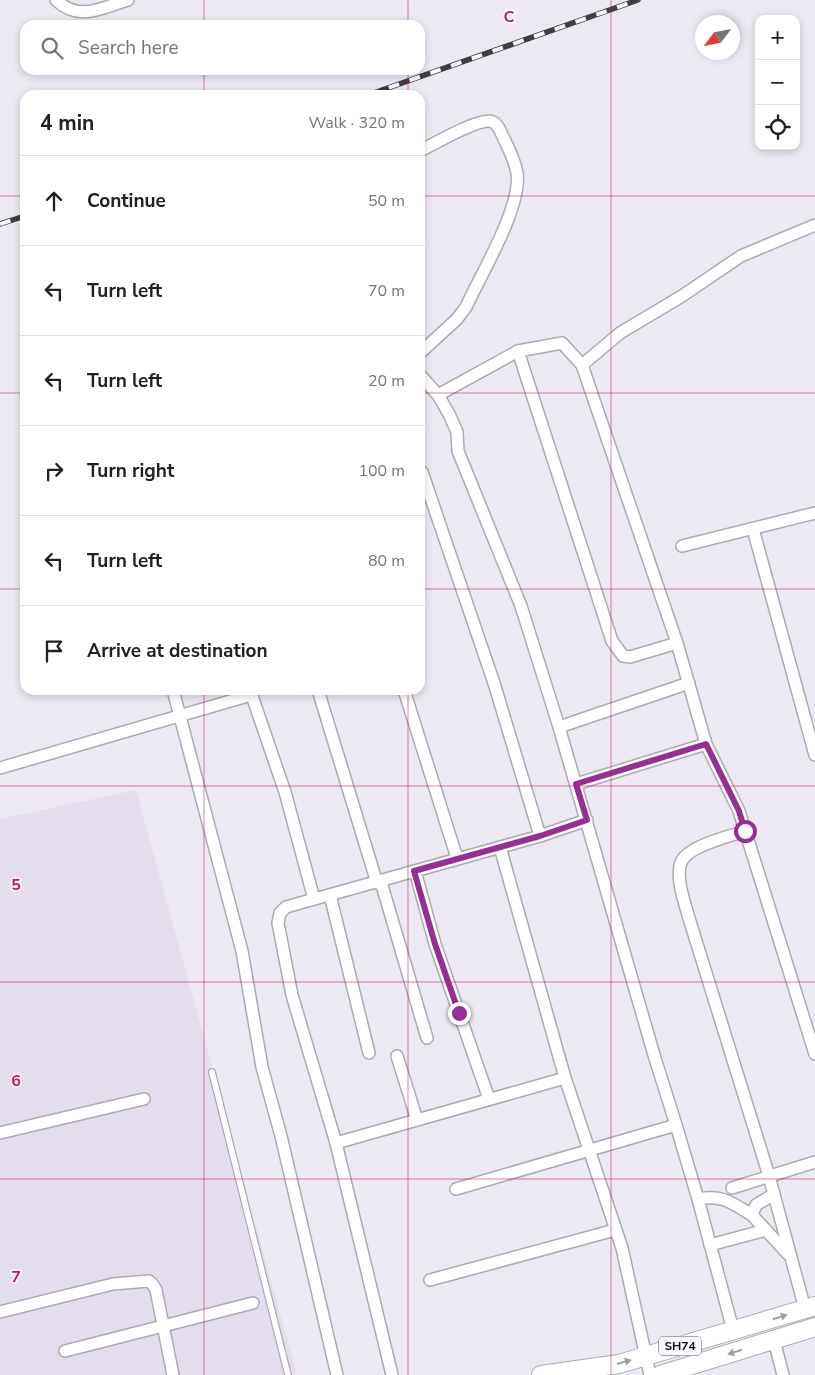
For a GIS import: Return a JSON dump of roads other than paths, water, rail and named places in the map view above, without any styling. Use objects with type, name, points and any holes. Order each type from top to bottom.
[{"type":"main road","name":"SH74","points":[[542,1375],[619,1364],[810,1308]]},
{"type":"main road","name":"SH74","points":[[660,1375],[701,1369],[774,1340],[815,1327]]},
{"type":"street","points":[[56,0],[64,8],[84,13],[128,0]]},
{"type":"street","points":[[425,148],[464,128],[492,121],[498,126],[514,158],[517,174],[516,192],[509,220],[466,307],[457,319],[425,348]]},
{"type":"street","points":[[582,365],[620,333],[682,296],[741,256],[815,225]]},
{"type":"street","points":[[438,395],[518,351],[562,343],[582,365],[677,643],[706,744],[739,811],[815,1054]]},
{"type":"street","points":[[518,351],[612,641],[623,656],[630,657],[677,643]]},
{"type":"street","points":[[425,381],[438,395],[457,432],[458,451],[521,606],[560,727],[654,1055],[698,1199],[733,1330]]},
{"type":"street","points":[[425,481],[494,683],[540,836]]},
{"type":"street","points":[[682,546],[815,512]]},
{"type":"street","points":[[753,529],[810,715],[815,756]]},
{"type":"street","points":[[560,727],[689,683]]},
{"type":"street","points":[[174,695],[242,951],[262,1067],[281,1136],[337,1375]]},
{"type":"street","points":[[0,768],[241,695]]},
{"type":"street","points":[[251,695],[285,792],[314,899]]},
{"type":"street","points":[[320,695],[427,1038]]},
{"type":"street","points":[[406,695],[457,858]]},
{"type":"street","points":[[576,784],[706,744]]},
{"type":"street","points":[[392,1375],[336,1144],[292,996],[278,923],[280,913],[286,907],[540,836],[587,820]]},
{"type":"street","points":[[745,831],[696,848],[683,857],[680,864],[679,879],[688,915],[769,1176],[791,1256],[810,1308]]},
{"type":"street","points":[[500,847],[565,1078],[622,1248],[650,1375]]},
{"type":"street","points":[[414,871],[435,944],[489,1098]]},
{"type":"street","points":[[330,895],[369,1053]]},
{"type":"street","points":[[397,1056],[418,1120]]},
{"type":"street","points":[[336,1144],[489,1098],[565,1078]]},
{"type":"street","points":[[0,1133],[144,1099]]},
{"type":"street","points":[[456,1189],[676,1125]]},
{"type":"street","points":[[732,1188],[815,1162]]},
{"type":"street","points":[[752,1215],[756,1205],[774,1194]]},
{"type":"street","points":[[698,1199],[710,1196],[724,1199],[752,1215],[791,1256]]},
{"type":"street","points":[[430,1280],[615,1230]]},
{"type":"street","points":[[710,1245],[766,1230]]},
{"type":"street","points":[[0,1312],[113,1284],[148,1281],[156,1290],[172,1375]]},
{"type":"street","points":[[65,1351],[253,1303]]},
{"type":"street","points":[[774,1340],[783,1375]]},
{"type":"lane","points":[[212,1072],[288,1375]]},
{"type":"railway","points":[[425,75],[638,0]]},
{"type":"railway","points":[[382,90],[425,75]]},
{"type":"railway","points":[[0,224],[20,218]]}]
